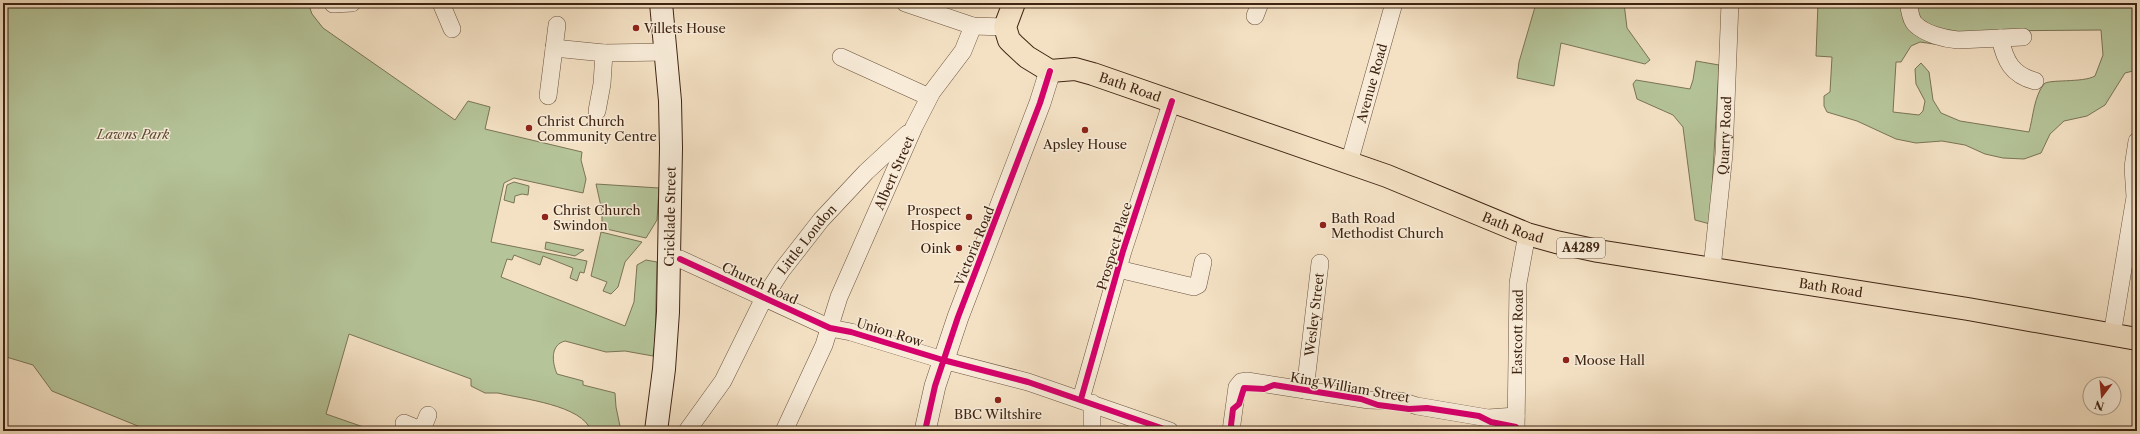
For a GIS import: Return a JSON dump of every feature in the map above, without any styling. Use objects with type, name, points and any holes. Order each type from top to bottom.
[{"type":"main road","name":"Cricklade Street","points":[[656,431],[664,369],[669,270],[671,133],[666,52],[661,3]]},
{"type":"main road","points":[[1014,3],[1004,27],[1010,40],[1027,56],[1050,71]]},
{"type":"main road","name":"Bath Road","points":[[1050,71],[1075,69],[1085,71],[1400,181],[1527,234],[1598,251],[1712,268],[2137,339]]},
{"type":"street","points":[[332,4],[352,3]]},
{"type":"street","points":[[441,3],[452,29]]},
{"type":"street","points":[[905,3],[973,26],[1004,27]]},
{"type":"street","name":"Avenue Road","points":[[1349,163],[1394,3]]},
{"type":"street","name":"Quarry Road","points":[[1712,268],[1724,154],[1730,3]]},
{"type":"street","points":[[1908,3],[1911,17],[1915,23],[1937,35],[1958,40],[2024,37]]},
{"type":"street","points":[[548,96],[557,25]]},
{"type":"street","name":"Albert Street","points":[[784,431],[824,345],[839,297],[914,127],[929,97],[962,51],[973,26]]},
{"type":"street","points":[[2000,38],[2007,62],[2013,71],[2035,82]]},
{"type":"street","points":[[554,48],[604,53],[666,52]]},
{"type":"street","points":[[598,111],[604,53]]},
{"type":"street","points":[[841,57],[929,97]]},
{"type":"street","name":"Victoria Road","points":[[925,431],[931,400],[943,360],[1040,103],[1050,71]]},
{"type":"street","name":"Prospect Place","points":[[1092,431],[1086,401],[1118,269],[1172,102]]},
{"type":"street","name":"Little London","points":[[687,431],[723,381],[764,298],[782,270],[821,220],[866,172],[914,127]]},
{"type":"street","points":[[2112,335],[2135,197],[2133,167],[2137,141]]},
{"type":"street","name":"Eastcott Road","points":[[1516,424],[1518,283],[1527,234]]},
{"type":"street","name":"Church Road","points":[[680,259],[830,328]]},
{"type":"street","points":[[1118,269],[1194,287],[1198,285],[1203,262]]},
{"type":"street","name":"Wesley Street","points":[[1305,390],[1320,263]]},
{"type":"street","name":"Union Row","points":[[830,328],[851,332],[943,360]]},
{"type":"street","points":[[943,360],[1028,382],[1170,431]]},
{"type":"street","name":"King William Street","points":[[1231,431],[1235,392],[1241,382],[1247,381],[1369,400],[1401,401],[1417,406],[1516,424]]},
{"type":"street","points":[[404,423],[424,426]]},
{"type":"green space","name":"Lawns Park","points":[[3,3],[308,3],[312,14],[323,28],[455,120],[468,101],[490,107],[485,129],[582,152],[581,160],[586,179],[583,193],[514,178],[504,183],[491,242],[587,261],[584,273],[580,272],[577,281],[570,278],[573,268],[543,256],[540,265],[514,255],[512,260],[507,259],[501,277],[625,326],[634,302],[637,265],[646,260],[657,262],[655,342],[653,356],[625,351],[606,352],[565,341],[557,346],[554,354],[553,359],[557,374],[583,381],[583,385],[615,393],[621,431],[591,431],[586,422],[564,409],[550,404],[498,393],[485,393],[471,386],[471,379],[349,334],[326,414],[375,431],[150,431],[52,391],[33,365],[3,356],[5,343],[3,342]]},
{"type":"green space","points":[[1523,3],[1624,3],[1627,28],[1650,60],[1645,64],[1561,43],[1554,86],[1517,78],[1519,62],[1535,7]]},
{"type":"green space","points":[[1818,3],[2137,3],[2137,70],[2125,73],[2105,105],[2087,116],[2064,121],[2050,134],[2041,153],[2024,159],[2003,158],[1985,154],[1965,145],[1942,141],[1916,143],[1896,139],[1857,121],[1827,112],[1824,106],[1824,96],[1830,92],[1832,57],[1816,56]],"holes":[[[2101,30],[2103,55],[2095,76],[2083,80],[2044,84],[2036,101],[2029,132],[1960,121],[1941,113],[1933,100],[1929,72],[1921,63],[1915,69],[1916,84],[1925,101],[1923,111],[1919,115],[1893,112],[1896,62],[1901,62],[1911,46],[1920,42],[1934,44],[1986,31]]]},
{"type":"green space","points":[[1696,61],[1719,65],[1710,224],[1695,220],[1683,127],[1673,115],[1637,99],[1633,84],[1636,80],[1690,89]]},
{"type":"green space","points":[[514,182],[529,186],[528,195],[522,194],[515,196],[514,203],[504,200],[507,185]]},
{"type":"green space","points":[[596,184],[659,188],[657,220],[646,238],[602,228],[602,211]]},
{"type":"green space","points":[[601,232],[642,242],[625,262],[618,287],[611,294],[603,291],[607,282],[591,276]]},
{"type":"green space","points":[[546,242],[584,250],[575,256],[545,249]]},
{"type":"cycle path","points":[[925,431],[935,386],[958,317],[1040,103],[1050,71]]},
{"type":"cycle path","points":[[1081,399],[1123,251],[1172,101]]},
{"type":"cycle path","points":[[680,259],[830,328],[851,332],[943,360],[1028,382],[1170,431]]},
{"type":"cycle path","points":[[1233,431],[1231,425],[1233,409],[1239,404],[1244,388],[1264,389],[1274,385],[1361,399],[1378,405],[1409,409],[1427,408],[1479,416],[1491,422],[1516,427]]},
{"type":"place","name":"Villets House","points":[[636,28]]},
{"type":"place","name":"Christ Church Community Centre","points":[[529,128]]},
{"type":"place","name":"Apsley House","points":[[1085,130]]},
{"type":"place","name":"Christ Church Swindon","points":[[545,217]]},
{"type":"place","name":"Prospect Hospice","points":[[969,217]]},
{"type":"place","name":"Bath Road Methodist Church","points":[[1323,225]]},
{"type":"place","name":"Oink","points":[[959,248]]},
{"type":"place","name":"Moose Hall","points":[[1566,360]]},
{"type":"place","name":"BBC Wiltshire","points":[[998,400]]}]
